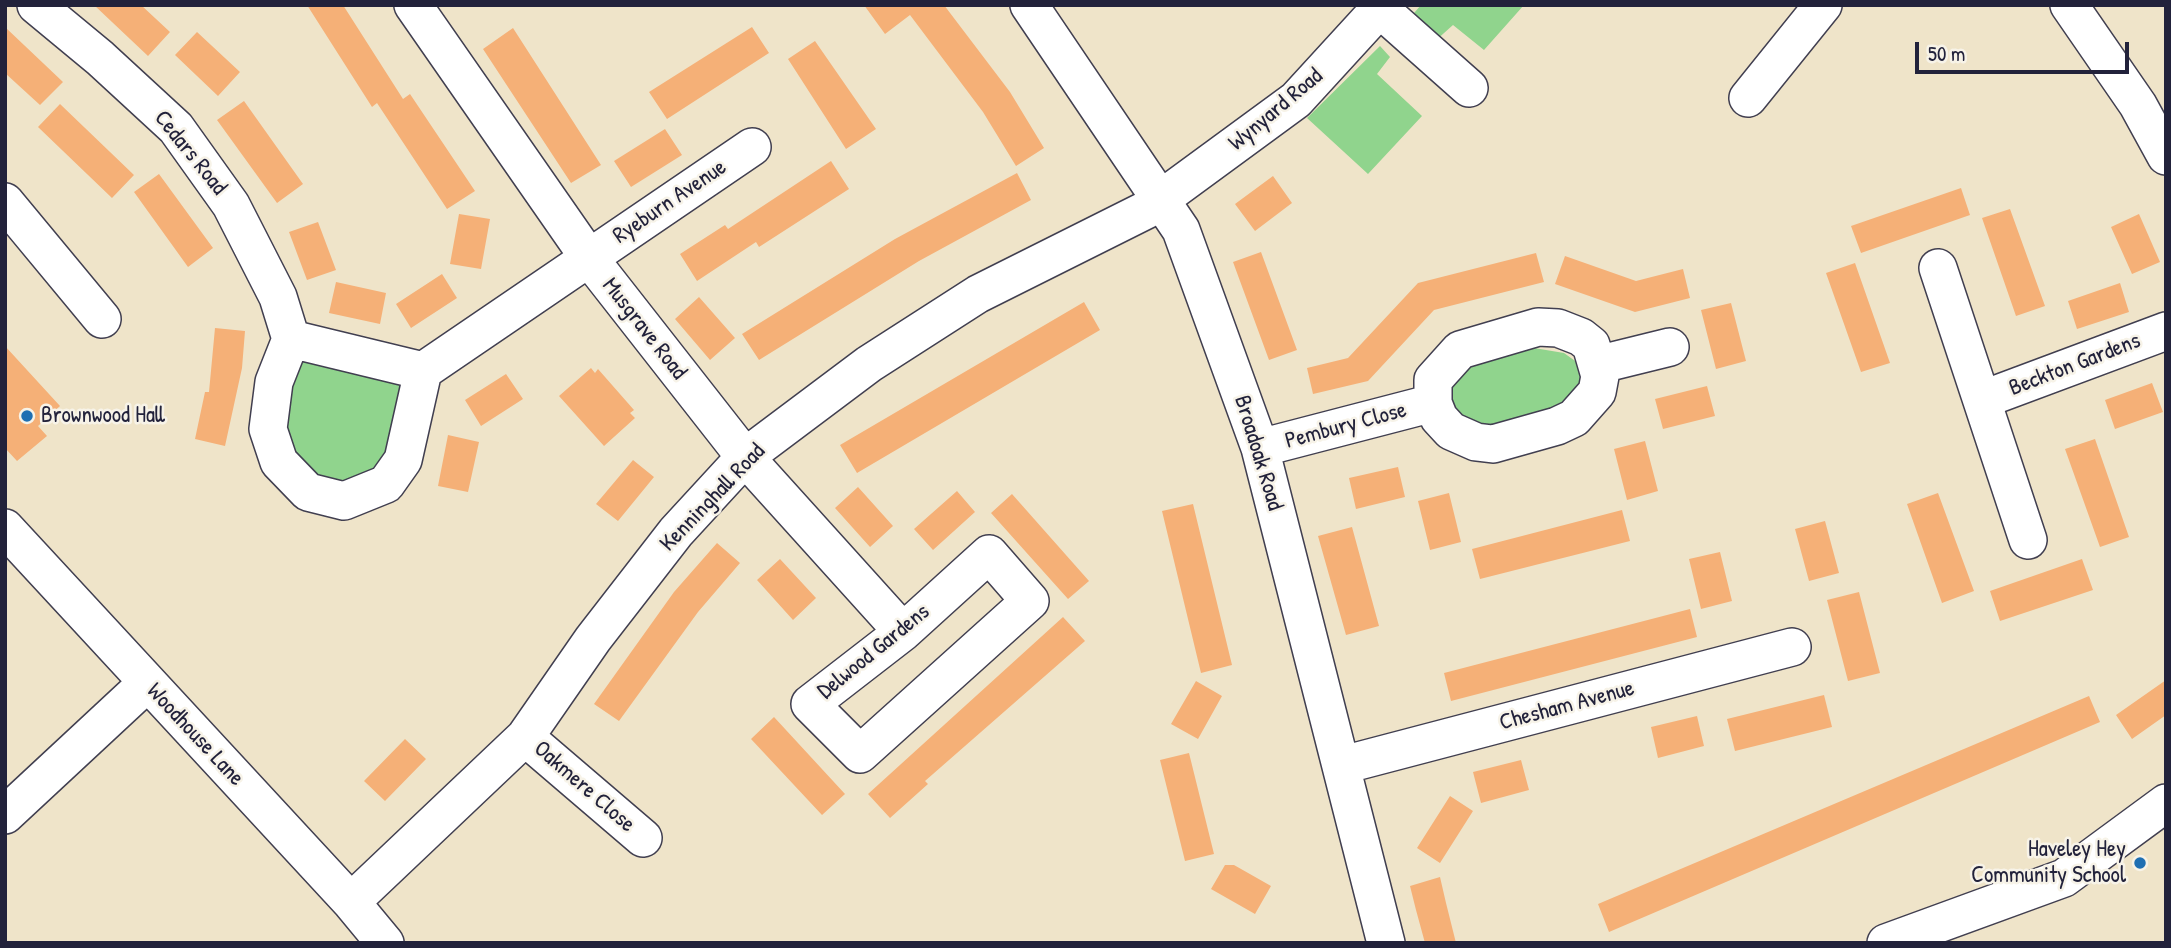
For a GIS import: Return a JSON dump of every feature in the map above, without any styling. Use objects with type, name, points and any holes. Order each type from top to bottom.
[{"type":"street","name":"Cedars Road","points":[[36,5],[100,58],[176,128],[231,205],[278,297],[291,339]]},
{"type":"street","name":"Musgrave Road","points":[[413,5],[589,258],[745,457],[903,632]]},
{"type":"street","name":"Broadoak Road","points":[[1029,5],[1162,197],[1181,230],[1260,448],[1343,765],[1386,943]]},
{"type":"street","points":[[1748,98],[1823,5]]},
{"type":"street","points":[[2069,5],[2162,141]]},
{"type":"street","name":"Wynyard Road","points":[[1162,197],[1296,100],[1381,7],[1469,88]]},
{"type":"street","name":"Ryeburn Avenue","points":[[589,258],[752,147]]},
{"type":"street","name":"Kenninghall Road","points":[[351,902],[525,737],[593,639],[676,532],[745,457],[869,364],[978,294],[1146,210],[1162,197]]},
{"type":"street","points":[[5,202],[102,319]]},
{"type":"street","points":[[423,371],[291,339],[274,382],[268,429],[279,462],[307,492],[344,501],[386,484],[403,460],[423,371],[589,258]]},
{"type":"street","name":"Beckton Gardens","points":[[1938,268],[1984,399],[2028,540]]},
{"type":"street","name":"Pembury Close","points":[[1538,327],[1558,328],[1581,337],[1591,345],[1600,376],[1597,392],[1574,418],[1557,426],[1493,444],[1476,443],[1451,431],[1439,418],[1433,403],[1433,380],[1460,350],[1538,327]]},
{"type":"street","name":"Beckton Gardens","points":[[1984,399],[2166,331]]},
{"type":"street","points":[[1597,365],[1670,346]]},
{"type":"street","name":"Pembury Close","points":[[1260,448],[1433,403]]},
{"type":"street","name":"Woodhouse Lane","points":[[5,528],[351,902],[385,943]]},
{"type":"street","name":"Delwood Gardens","points":[[989,554],[1030,601],[860,754],[810,704],[903,632],[989,554]]},
{"type":"street","name":"Chesham Avenue","points":[[1343,765],[1792,647]]},
{"type":"street","points":[[5,815],[147,683]]},
{"type":"street","name":"Oakmere Close","points":[[525,737],[643,838]]},
{"type":"street","points":[[1886,943],[2064,878],[2166,803]]},
{"type":"green space","points":[[1421,5],[1524,5],[1484,50],[1453,25],[1434,42],[1408,20]]},
{"type":"green space","points":[[1380,46],[1390,57],[1377,74],[1422,116],[1368,174],[1307,118]]},
{"type":"green space","points":[[291,339],[423,371],[403,460],[344,501],[279,462]]},
{"type":"green space","points":[[1534,348],[1564,353],[1578,363],[1582,381],[1559,417],[1479,434],[1456,424],[1442,394],[1469,364]]},
{"type":"building","points":[[94,5],[141,5],[170,32],[148,56]]},
{"type":"building","points":[[307,5],[343,5],[403,99],[410,94],[475,191],[447,209],[377,103],[372,107]]},
{"type":"building","points":[[864,5],[944,5],[1010,92],[1044,148],[1016,166],[983,112],[910,15],[885,34]]},
{"type":"building","points":[[5,27],[63,82],[40,105],[5,73]]},
{"type":"building","points":[[752,27],[769,53],[667,119],[649,92]]},
{"type":"building","points":[[513,28],[601,165],[571,183],[483,49]]},
{"type":"building","points":[[197,32],[240,72],[218,96],[175,55]]},
{"type":"building","points":[[815,41],[876,129],[846,149],[788,59]]},
{"type":"building","points":[[244,101],[303,184],[277,203],[217,120]]},
{"type":"building","points":[[60,104],[134,175],[112,198],[38,127]]},
{"type":"building","points":[[665,129],[682,155],[631,187],[614,161]]},
{"type":"building","points":[[831,161],[849,189],[759,247],[756,242],[697,281],[680,254],[725,225],[728,229]]},
{"type":"building","points":[[1017,173],[1031,200],[919,261],[759,360],[742,334],[895,239]]},
{"type":"building","points":[[159,174],[213,248],[188,267],[134,192]]},
{"type":"building","points":[[1273,176],[1292,203],[1255,231],[1235,204]]},
{"type":"building","points":[[1961,188],[1970,215],[1861,253],[1851,226]]},
{"type":"building","points":[[2010,209],[2045,306],[2016,316],[1982,218]]},
{"type":"building","points":[[459,214],[490,219],[481,269],[450,264]]},
{"type":"building","points":[[2139,214],[2160,262],[2132,274],[2111,227]]},
{"type":"building","points":[[318,222],[336,270],[307,280],[289,232]]},
{"type":"building","points":[[1261,252],[1297,350],[1269,360],[1233,262]]},
{"type":"building","points":[[1536,253],[1544,282],[1434,310],[1368,381],[1313,394],[1307,368],[1348,358],[1418,283]]},
{"type":"building","points":[[1565,256],[1636,281],[1683,269],[1690,298],[1635,312],[1555,284]]},
{"type":"building","points":[[1855,263],[1890,363],[1861,372],[1826,273]]},
{"type":"building","points":[[442,274],[457,298],[411,328],[396,304]]},
{"type":"building","points":[[336,282],[386,293],[380,324],[329,313]]},
{"type":"building","points":[[2120,283],[2129,312],[2077,329],[2068,301]]},
{"type":"building","points":[[699,297],[735,338],[710,360],[675,319]]},
{"type":"building","points":[[1084,302],[1100,330],[857,473],[840,445]]},
{"type":"building","points":[[1731,303],[1746,361],[1716,369],[1701,310]]},
{"type":"building","points":[[215,328],[245,331],[242,368],[225,446],[195,439],[205,392],[209,392]]},
{"type":"building","name":"Brownwood Hall","points":[[5,346],[60,406],[38,426],[47,436],[17,461],[5,448]]},
{"type":"building","points":[[591,368],[595,373],[598,369],[634,410],[630,413],[635,418],[604,446],[559,396]]},
{"type":"building","points":[[506,374],[523,399],[481,426],[465,400]]},
{"type":"building","points":[[2152,383],[2163,412],[2115,429],[2105,400]]},
{"type":"building","points":[[1707,386],[1715,416],[1663,429],[1655,399]]},
{"type":"building","points":[[448,435],[479,442],[468,492],[438,486]]},
{"type":"building","points":[[2095,439],[2129,537],[2100,547],[2065,449]]},
{"type":"building","points":[[1645,441],[1658,491],[1627,500],[1614,449]]},
{"type":"building","points":[[633,460],[654,477],[618,521],[596,504]]},
{"type":"building","points":[[1398,467],[1405,497],[1356,509],[1349,478]]},
{"type":"building","points":[[858,487],[893,526],[870,547],[835,508]]},
{"type":"building","points":[[957,491],[975,512],[933,550],[914,529]]},
{"type":"building","points":[[1449,493],[1461,542],[1430,550],[1418,501]]},
{"type":"building","points":[[1938,493],[1974,591],[1942,603],[1907,504]]},
{"type":"building","points":[[1012,494],[1089,581],[1068,599],[991,513]]},
{"type":"building","points":[[1193,504],[1232,665],[1201,673],[1162,511]]},
{"type":"building","points":[[1622,510],[1630,541],[1480,579],[1472,549]]},
{"type":"building","points":[[1825,521],[1839,573],[1809,581],[1795,529]]},
{"type":"building","points":[[1352,527],[1379,626],[1346,635],[1318,536]]},
{"type":"building","points":[[717,543],[740,563],[698,612],[619,721],[594,704],[674,592]]},
{"type":"building","points":[[1720,552],[1732,601],[1701,609],[1689,559]]},
{"type":"building","points":[[780,559],[816,598],[793,620],[757,580]]},
{"type":"building","points":[[2082,559],[2093,590],[2000,621],[1990,591]]},
{"type":"building","points":[[1859,592],[1880,673],[1848,681],[1827,600]]},
{"type":"building","points":[[1690,609],[1697,637],[1451,701],[1444,673]]},
{"type":"building","points":[[1063,617],[1085,641],[925,781],[928,784],[890,818],[868,794]]},
{"type":"building","points":[[2166,680],[2166,715],[2132,739],[2116,715]]},
{"type":"building","points":[[1196,681],[1222,696],[1198,739],[1171,724]]},
{"type":"building","points":[[1824,695],[1832,727],[1735,751],[1727,719]]},
{"type":"building","points":[[2089,696],[2100,722],[1609,932],[1598,904]]},
{"type":"building","points":[[1697,716],[1704,746],[1658,758],[1651,727]]},
{"type":"building","points":[[774,717],[845,794],[822,815],[751,739]]},
{"type":"building","points":[[405,739],[426,759],[385,801],[364,781]]},
{"type":"building","points":[[1189,753],[1214,854],[1185,861],[1160,760]]},
{"type":"building","points":[[1521,760],[1529,790],[1481,803],[1473,772]]},
{"type":"building","points":[[1450,796],[1473,811],[1440,863],[1417,848]]},
{"type":"building","points":[[1225,865],[1234,865],[1271,886],[1255,914],[1211,889]]},
{"type":"building","points":[[1440,877],[1456,943],[1425,943],[1410,886]]},
{"type":"place","name":"Brownwood Hall","points":[[27,416]]},
{"type":"place","name":"Haveley Hey Community School","points":[[2140,863]]}]
